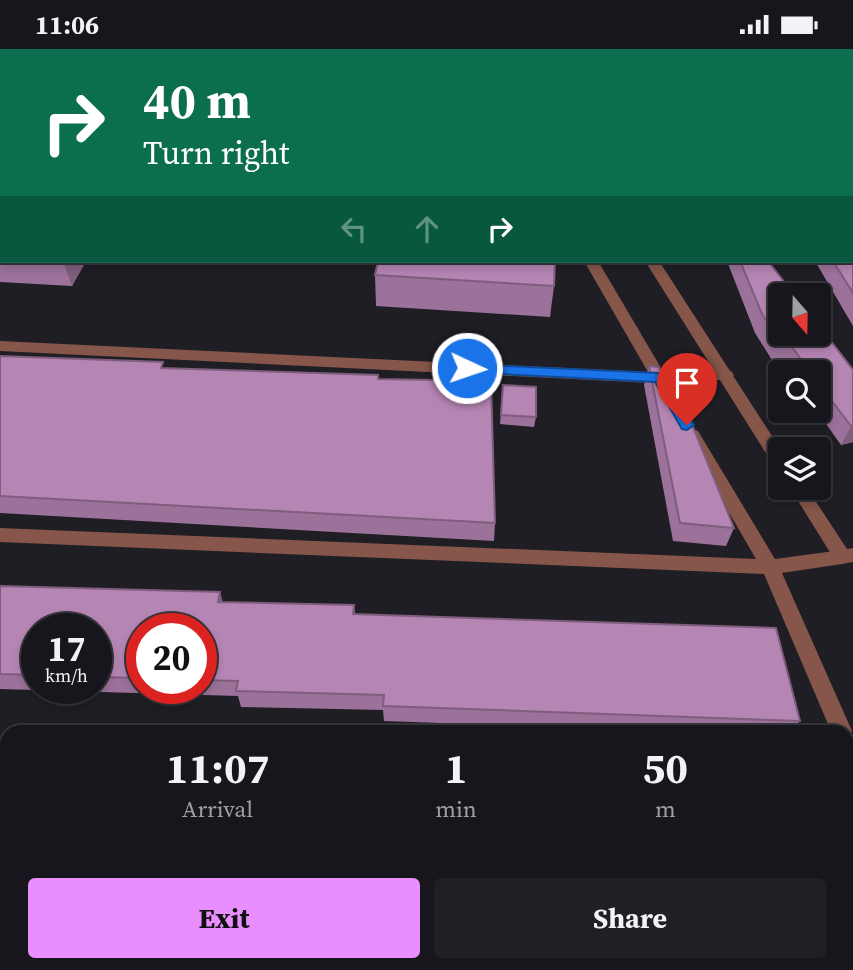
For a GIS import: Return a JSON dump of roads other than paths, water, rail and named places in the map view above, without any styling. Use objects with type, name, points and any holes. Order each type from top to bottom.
[{"type":"street","points":[[592,263],[770,567],[838,725]]},
{"type":"street","points":[[653,263],[768,442]]},
{"type":"street","points":[[0,346],[659,378],[726,375]]},
{"type":"street","points":[[0,535],[770,567],[847,556],[807,500]]}]
